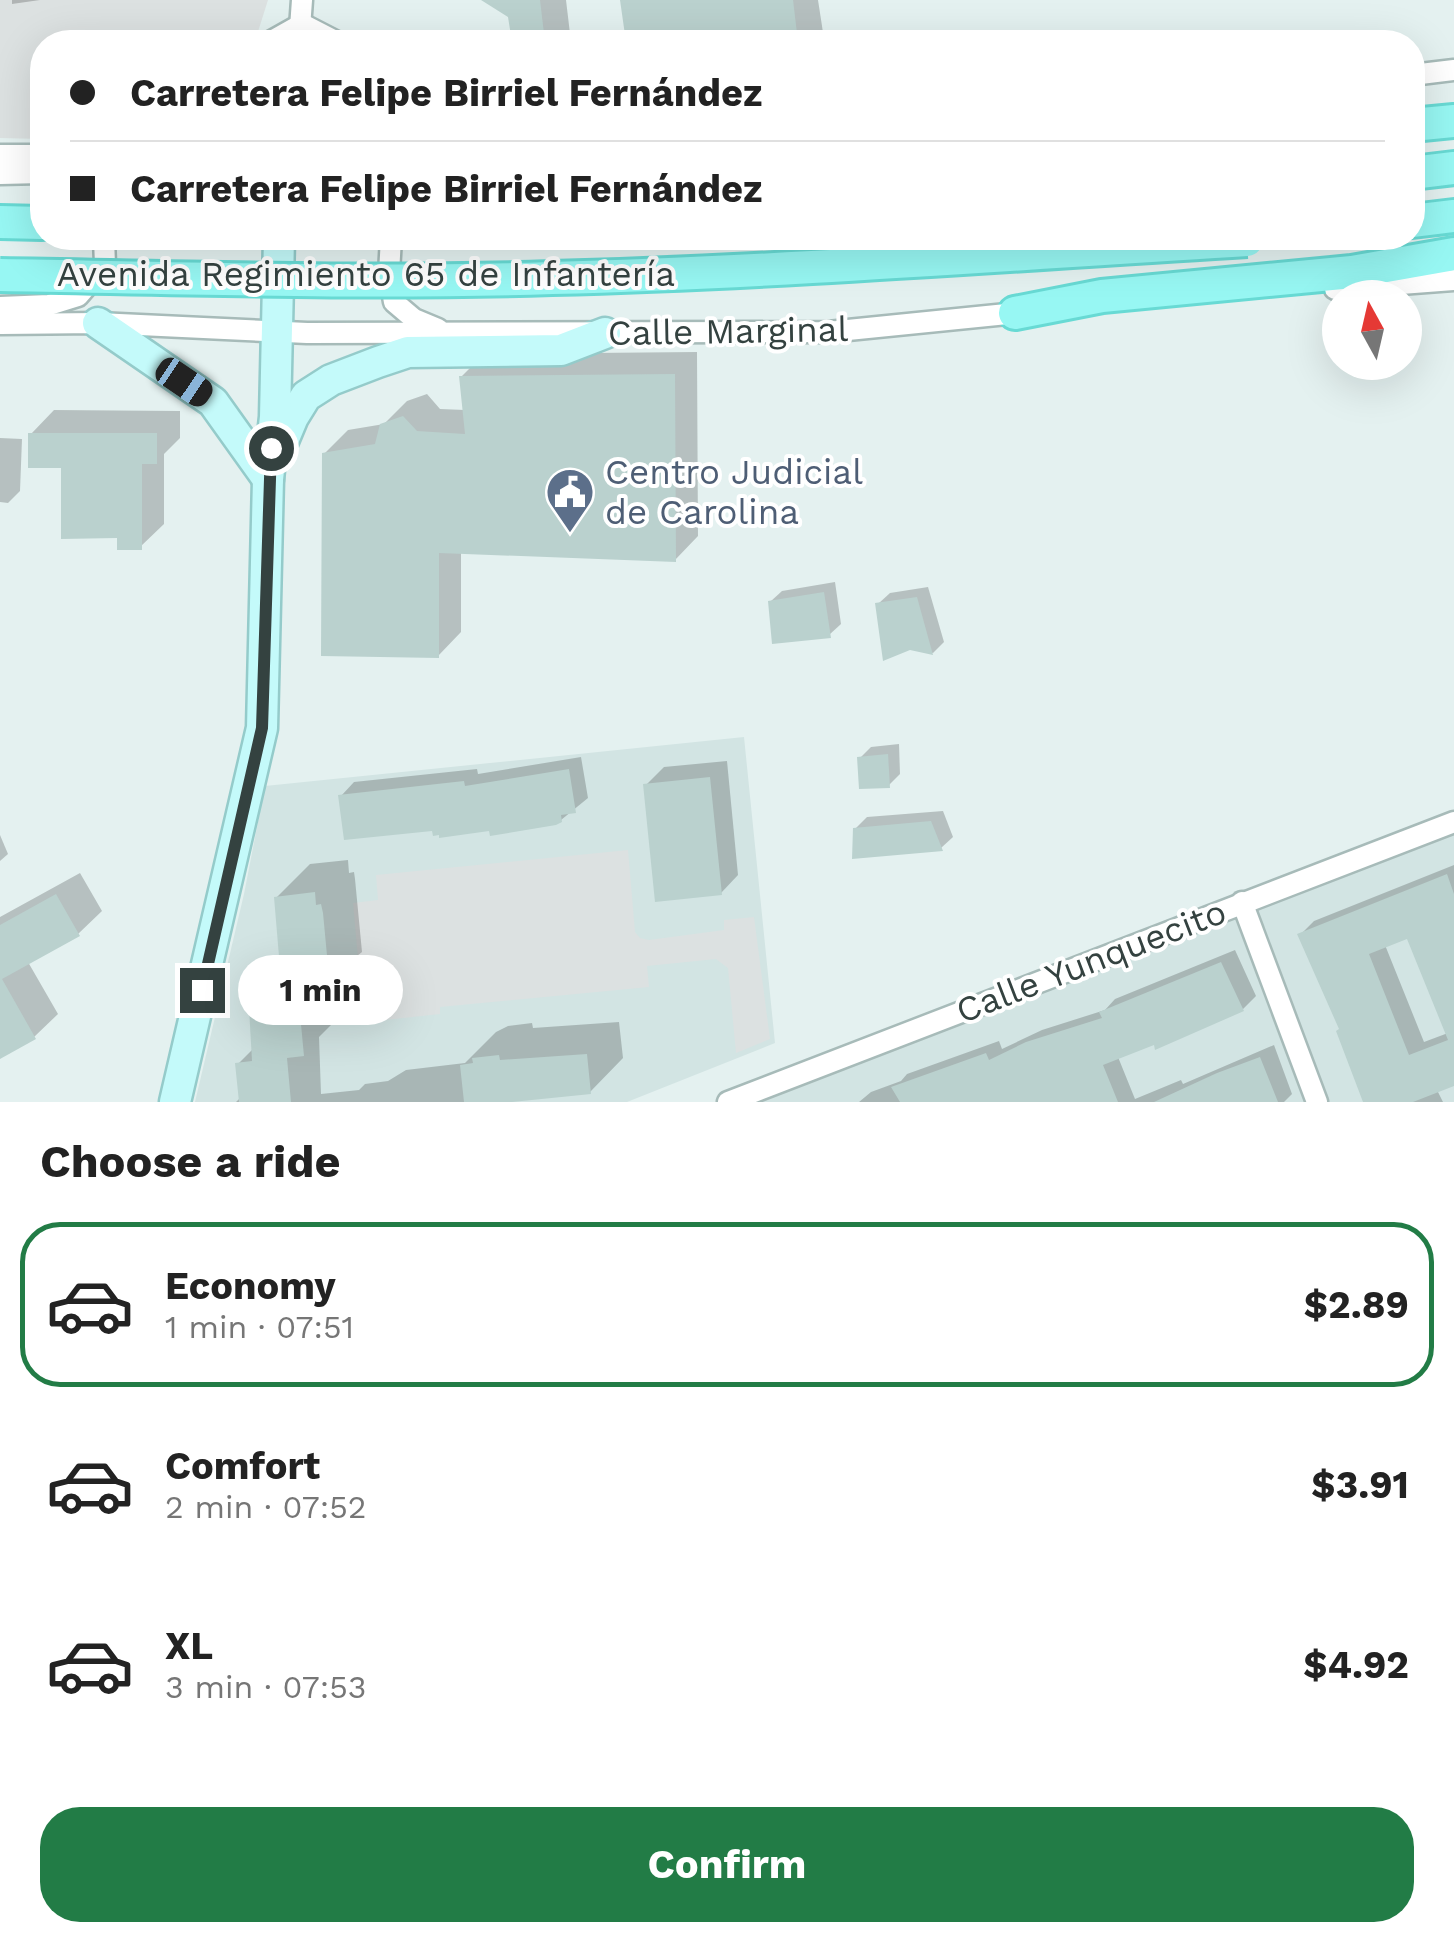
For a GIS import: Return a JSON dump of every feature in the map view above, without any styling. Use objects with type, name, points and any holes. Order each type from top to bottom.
[{"type":"main road","points":[[1425,124],[1454,121]]},
{"type":"main road","points":[[1425,171],[1454,168]]},
{"type":"main road","points":[[1425,220],[1454,216]]},
{"type":"main road","name":"Avenida Regimiento 65 de Infantería","points":[[0,222],[30,223]]},
{"type":"main road","name":"Avenida Regimiento 65 de Infantería","points":[[0,275],[308,281],[552,278],[1081,250]]},
{"type":"main road","points":[[1015,313],[1102,296],[1352,272],[1454,254]]},
{"type":"street","points":[[300,30],[302,0]]},
{"type":"street","points":[[1425,74],[1454,70]]},
{"type":"street","points":[[0,155],[30,158]]},
{"type":"street","points":[[0,174],[30,163]]},
{"type":"street","points":[[0,307],[49,305],[78,296],[105,265],[104,250]]},
{"type":"street","points":[[175,1102],[262,728],[279,250]]},
{"type":"street","points":[[390,250],[394,302],[414,320],[447,333]]},
{"type":"street","name":"Calle Marginal","points":[[0,324],[447,333],[828,332],[1015,313],[1454,280]]},
{"type":"street","points":[[98,324],[213,402],[268,479]]},
{"type":"street","points":[[268,479],[292,417],[306,396],[331,380],[408,352],[561,350],[605,332]]},
{"type":"street","name":"Calle Yunquecito","points":[[728,1102],[1454,822]]},
{"type":"street","points":[[1242,902],[1317,1102]]},
{"type":"shaded area","points":[[0,0],[268,0],[259,30],[30,30],[30,139],[0,138]]},
{"type":"shaded area","points":[[744,737],[775,1043],[627,1102],[195,1102],[265,786]]},
{"type":"shaded area","points":[[1454,826],[1454,1102],[728,1102]]},
{"type":"shaded area","points":[[628,850],[635,932],[640,938],[724,930],[724,920],[754,917],[770,1039],[736,1053],[728,968],[716,959],[647,966],[649,987],[440,1007],[440,1014],[385,1020],[382,991],[361,993],[353,903],[378,900],[376,875]]},
{"type":"building","points":[[481,0],[540,0],[544,30],[510,30],[508,17]]},
{"type":"building","points":[[620,0],[793,0],[797,30],[624,30]]},
{"type":"building","name":"Centro Judicial de Carolina","points":[[675,374],[676,562],[439,553],[439,658],[321,656],[322,453],[375,444],[380,424],[403,416],[417,431],[465,434],[459,376]]},
{"type":"building","points":[[28,433],[157,433],[157,464],[142,464],[142,550],[117,550],[117,538],[61,539],[61,468],[28,468]]},
{"type":"building","points":[[824,592],[831,638],[772,644],[768,601]]},
{"type":"building","points":[[917,597],[933,655],[910,650],[883,661],[875,603]]},
{"type":"building","points":[[888,754],[890,788],[859,789],[857,757]]},
{"type":"building","points":[[569,769],[576,813],[561,815],[562,822],[556,825],[490,836],[489,831],[439,838],[432,831],[344,840],[338,795],[464,781],[465,786]]},
{"type":"building","points":[[710,777],[722,895],[655,902],[643,784]]},
{"type":"building","points":[[931,821],[943,851],[852,859],[853,828]]},
{"type":"building","points":[[1447,874],[1454,894],[1454,1086],[1413,1102],[1363,1102],[1336,1031],[1339,1029],[1297,934]],"holes":[[[1407,939],[1448,1040],[1409,1055],[1369,954]]]},
{"type":"building","points":[[315,892],[316,905],[321,904],[323,913],[330,987],[325,988],[326,999],[283,1004],[274,897]]},
{"type":"building","points":[[56,894],[80,936],[2,979],[36,1039],[0,1059],[0,925]]},
{"type":"building","points":[[1221,962],[1244,1011],[1155,1050],[1154,1045],[1103,1065],[1118,1102],[900,1102],[891,1087],[986,1053],[989,1060],[1026,1042],[1102,1018],[1099,1012]]},
{"type":"building","points":[[299,1003],[304,1056],[287,1058],[291,1102],[239,1102],[235,1063],[252,1061],[249,1008]]},
{"type":"building","points":[[587,1054],[591,1094],[512,1102],[464,1102],[460,1065],[473,1063],[472,1058]]},
{"type":"building","points":[[1260,1057],[1278,1102],[1154,1102],[1217,1073]]},
{"type":"place","name":"Centro Judicial de Carolina","points":[[570,534]]},
{"type":"route","points":[[202,990],[262,728],[271,448]]}]
